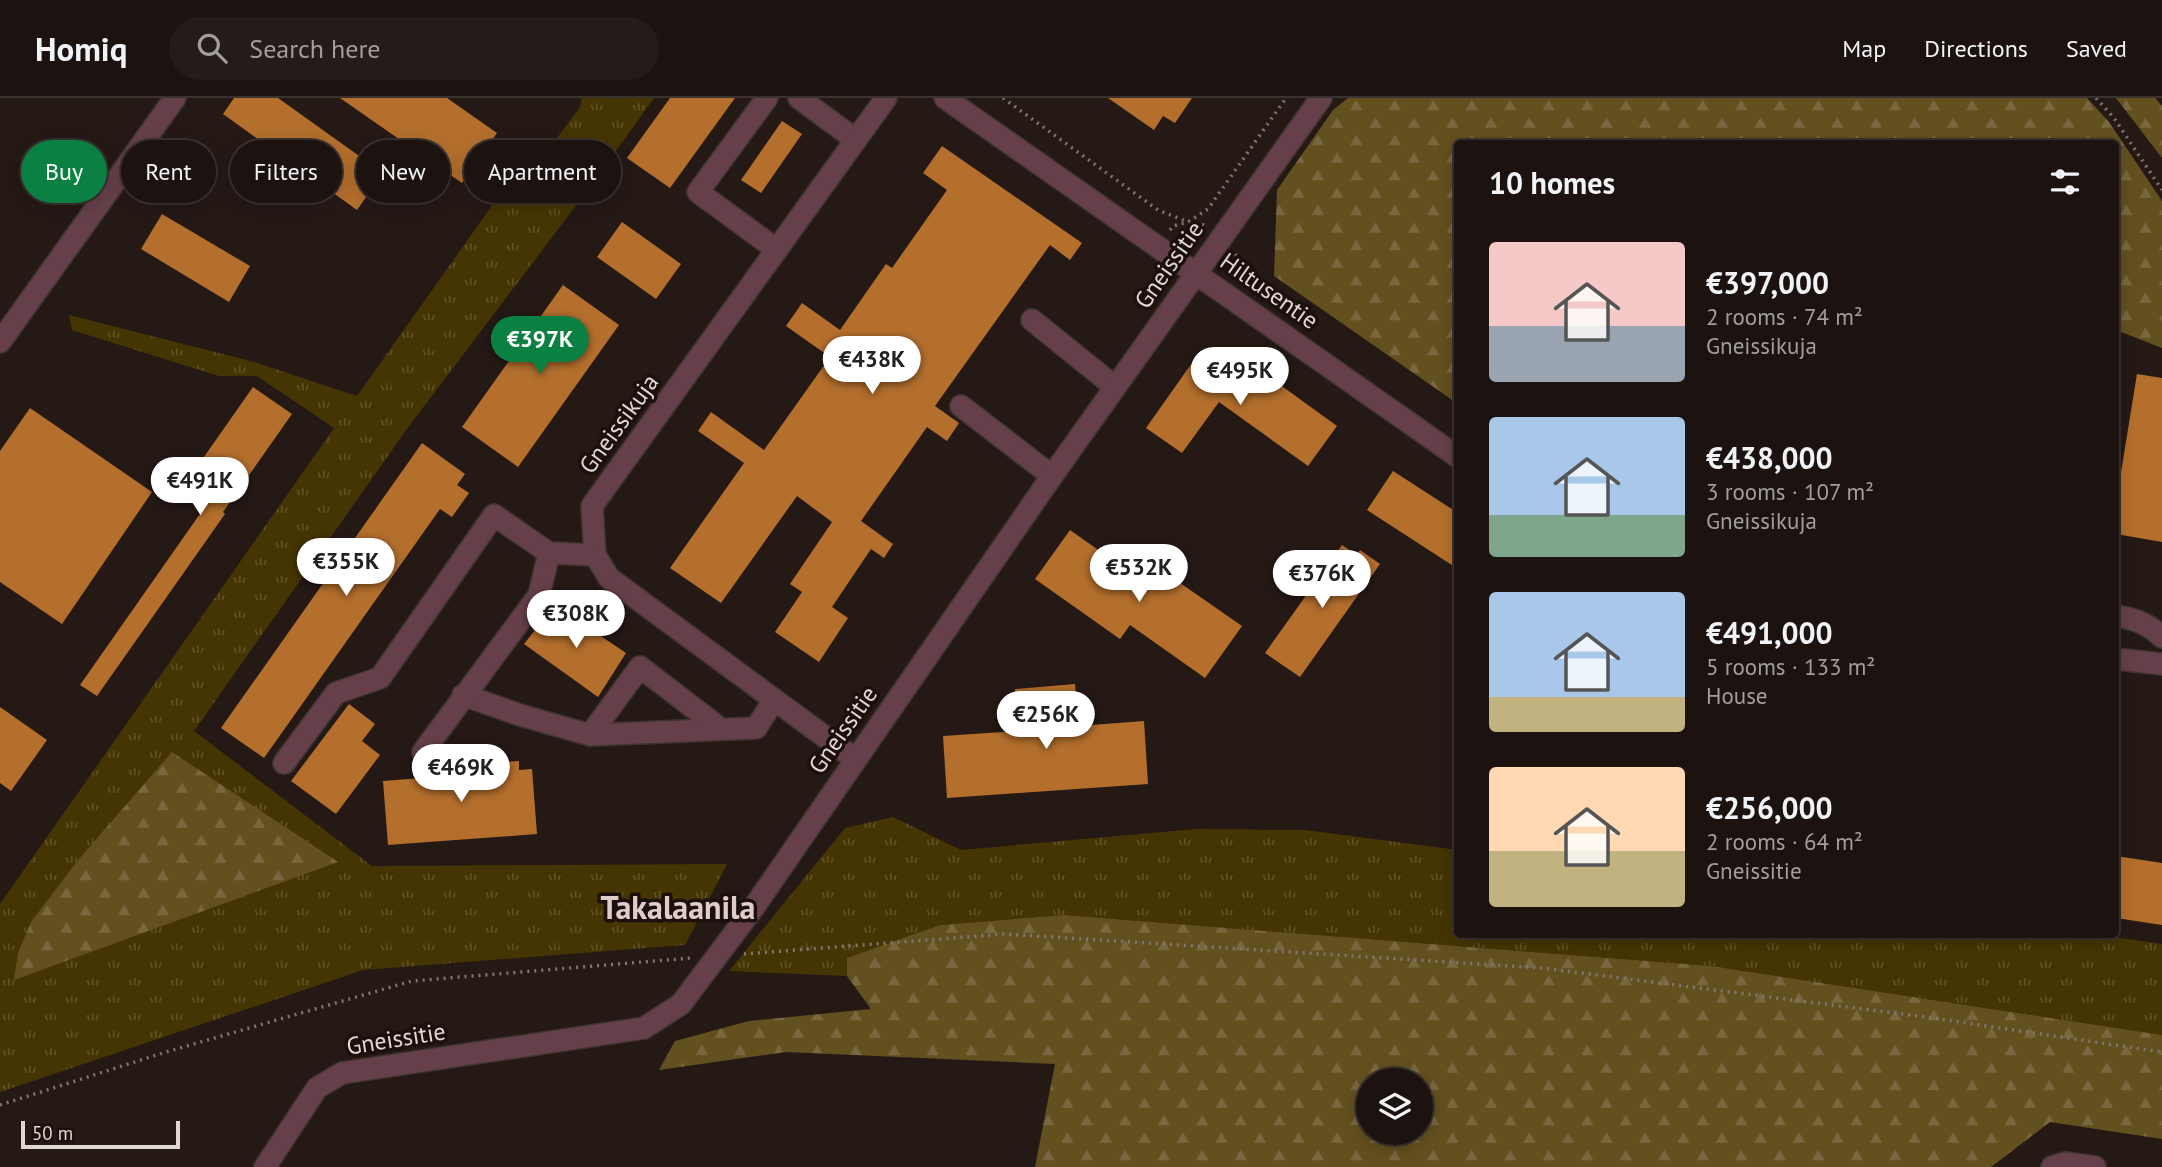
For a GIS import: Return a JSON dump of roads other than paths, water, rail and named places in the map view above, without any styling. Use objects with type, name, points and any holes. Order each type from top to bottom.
[{"type":"street","points":[[0,342],[175,98]]},
{"type":"street","points":[[767,98],[698,192],[777,250]]},
{"type":"street","points":[[799,98],[856,140]]},
{"type":"street","name":"Gneissikuja","points":[[595,555],[592,506],[886,98]]},
{"type":"street","name":"Hiltusentie","points":[[945,98],[1454,454]]},
{"type":"street","name":"Gneissitie","points":[[265,1167],[317,1088],[342,1073],[644,1028],[681,1004],[754,907],[1052,475],[1321,98]]},
{"type":"street","points":[[1032,320],[1115,387]]},
{"type":"street","points":[[961,406],[1052,475]]},
{"type":"street","points":[[284,763],[337,693],[380,678],[494,515],[549,553],[595,555],[609,578],[855,759]]},
{"type":"street","points":[[423,752],[539,595],[549,553]]},
{"type":"street","points":[[2119,616],[2131,618],[2154,629],[2162,637]]},
{"type":"street","points":[[2119,659],[2162,664]]},
{"type":"street","points":[[590,735],[640,667],[721,729]]},
{"type":"street","points":[[463,695],[590,735],[756,727],[774,700]]},
{"type":"street","points":[[2052,1167],[2065,1163],[2095,1167]]},
{"type":"district","name":"Takalaanila","points":[[678,908]]}]
